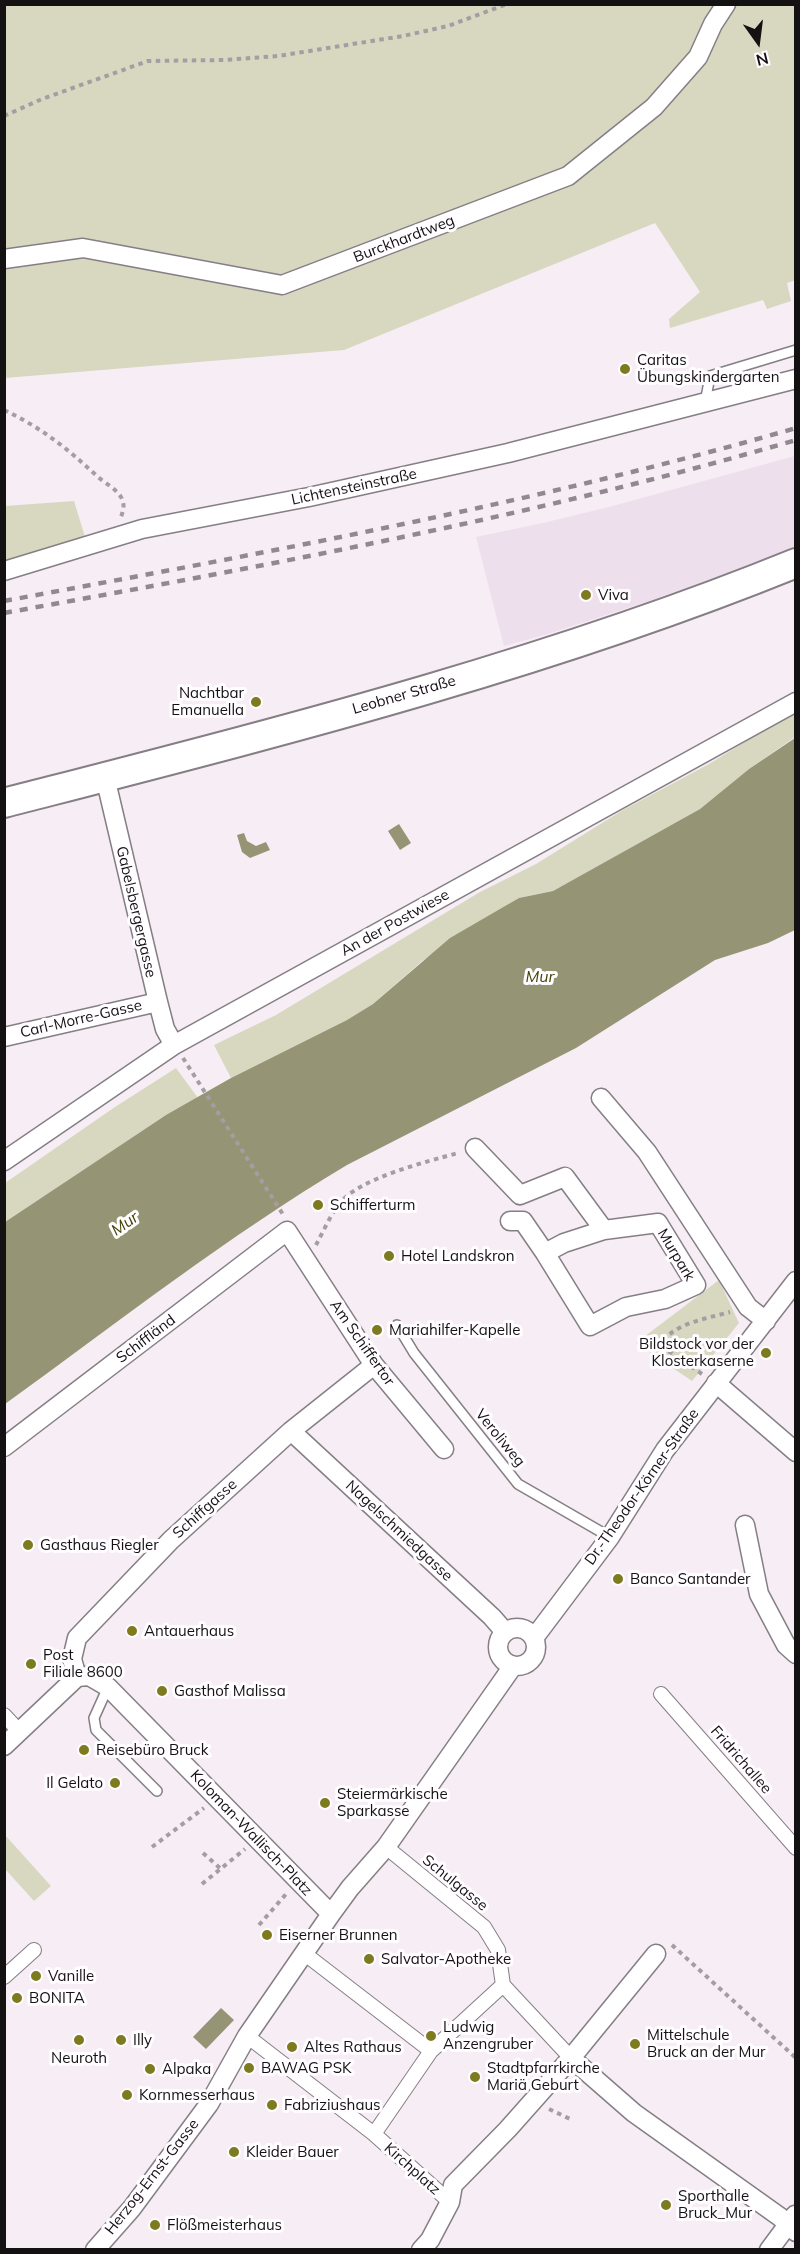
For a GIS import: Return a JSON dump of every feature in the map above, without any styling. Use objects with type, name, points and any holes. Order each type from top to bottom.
[{"type":"main road","name":"Leobner Straße","points":[[4,803],[301,724],[544,654],[707,598],[795,563]]},
{"type":"street","name":"Burckhardtweg","points":[[4,259],[83,248],[282,285],[568,176],[654,107],[698,57],[713,24],[726,4]]},
{"type":"street","name":"Lichtensteinstraße","points":[[4,571],[142,529],[309,497],[508,453],[795,379]]},
{"type":"street","name":"An der Postwiese","points":[[4,1161],[174,1045],[795,702]]},
{"type":"street","name":"Gabelsbergergasse","points":[[105,777],[158,1002],[165,1029],[174,1045]]},
{"type":"street","name":"Carl-Morre-Gasse","points":[[4,1037],[158,1002]]},
{"type":"street","name":"Murpark","points":[[601,1098],[647,1152],[748,1306],[766,1321]]},
{"type":"street","points":[[475,1148],[520,1195],[565,1177],[604,1230]]},
{"type":"street","name":"Murpark","points":[[510,1221],[523,1221],[590,1326],[626,1307],[665,1299],[696,1285],[658,1223],[604,1230],[564,1243],[545,1253]]},
{"type":"street","name":"Am Schiffertor","points":[[286,1224],[306,1261],[374,1365],[444,1449]]},
{"type":"street","name":"Schiffländ","points":[[4,1447],[286,1224]]},
{"type":"street","points":[[696,1285],[723,1268]]},
{"type":"street","name":"Dr.-Theodor-Körner-Straße","points":[[534,1638],[610,1537],[665,1450],[795,1281]]},
{"type":"street","name":"Schiffgasse","points":[[77,1677],[72,1659],[77,1638],[171,1540],[291,1431],[374,1365]]},
{"type":"street","points":[[716,1383],[795,1452]]},
{"type":"street","name":"Nagelschmiedgasse","points":[[291,1431],[506,1632]]},
{"type":"street","points":[[745,1525],[759,1594],[786,1645],[795,1654]]},
{"type":"street","points":[[521,1629],[534,1638],[536,1647],[532,1658],[523,1666],[505,1663],[498,1652],[500,1639],[506,1632],[521,1629]]},
{"type":"street","points":[[374,2134],[247,2036],[331,1914],[350,1888],[386,1847],[513,1666]]},
{"type":"street","name":"Koloman-Wallisch-Platz","points":[[77,1677],[89,1676],[108,1687],[331,1914]]},
{"type":"street","points":[[4,1746],[13,1724],[77,1677]]},
{"type":"street","name":"Fridrichallee","points":[[661,1694],[795,1848]]},
{"type":"street","name":"Schulgasse","points":[[386,1847],[484,1928],[498,1950],[503,1985]]},
{"type":"street","points":[[4,1977],[34,1950]]},
{"type":"street","points":[[305,1954],[431,2051]]},
{"type":"street","name":"Kirchplatz","points":[[450,2202],[453,2185],[508,2129],[571,2058],[656,1954]]},
{"type":"street","points":[[503,1985],[571,2058],[634,2113],[793,2223],[770,2250]]},
{"type":"street","name":"Kirchplatz","points":[[450,2202],[374,2134],[431,2051],[503,1985]]},
{"type":"street","name":"Herzog-Ernst-Gasse","points":[[95,2250],[132,2208],[209,2104],[247,2036]]},
{"type":"street","points":[[421,2250],[430,2240],[450,2202]]},
{"type":"lane","points":[[705,403],[711,376],[795,350]]},
{"type":"lane","name":"Veroliweg","points":[[397,1325],[414,1353],[518,1484],[610,1537]]},
{"type":"lane","points":[[108,1687],[94,1718],[96,1730],[157,1791]]},
{"type":"path","points":[[4,116],[115,71],[148,61],[212,61],[278,56],[403,36],[448,26],[507,4]]},
{"type":"path","points":[[4,410],[29,422],[68,448],[117,493],[122,499],[124,510],[120,520],[121,535]]},
{"type":"path","points":[[191,1071],[286,1224]]},
{"type":"path","points":[[306,1261],[339,1204],[356,1188],[475,1148]]},
{"type":"path","points":[[716,1383],[667,1350],[662,1341],[683,1325],[748,1306]]},
{"type":"path","points":[[152,1846],[192,1818],[215,1797]]},
{"type":"path","points":[[202,1884],[256,1839]]},
{"type":"path","points":[[203,1853],[221,1869]]},
{"type":"path","points":[[259,1925],[298,1881]]},
{"type":"path","points":[[656,1954],[668,1942],[795,2058]]},
{"type":"path","points":[[552,2110],[570,2119]]},
{"type":"shaded area","points":[[5,5],[795,5],[796,280],[787,283],[791,301],[767,309],[763,300],[670,328],[669,319],[700,292],[655,223],[344,350],[5,378]]},
{"type":"shaded area","points":[[795,456],[795,549],[649,601],[504,646],[476,537],[609,507]]},
{"type":"shaded area","points":[[74,501],[85,537],[5,565],[5,506]]},
{"type":"shaded area","points":[[795,711],[795,737],[749,769],[700,809],[553,891],[519,898],[422,961],[373,1004],[347,1020],[231,1078],[214,1045],[276,1015],[480,892],[536,864],[623,810],[709,764]]},
{"type":"shaded area","points":[[176,1068],[198,1098],[166,1115],[5,1222],[5,1183]]},
{"type":"shaded area","points":[[719,1280],[739,1323],[692,1381],[636,1343]]},
{"type":"shaded area","points":[[5,1835],[51,1886],[34,1901],[5,1869]]},
{"type":"water","name":"Mur","points":[[795,738],[795,930],[768,943],[715,960],[576,1048],[347,1165],[216,1250],[5,1404],[5,1222],[166,1115],[231,1078],[347,1020],[373,1004],[450,938],[519,898],[553,891],[700,809],[749,769]]},
{"type":"water","points":[[399,824],[411,843],[400,850],[388,831]]},
{"type":"water","points":[[244,833],[247,841],[256,846],[266,842],[270,850],[250,858],[242,852],[237,835]]},
{"type":"water","points":[[221,2008],[234,2020],[206,2049],[193,2037]]},
{"type":"railway","points":[[4,601],[303,545],[501,503],[600,480],[796,428]]},
{"type":"railway","points":[[4,613],[403,537],[600,492],[796,440]]},
{"type":"place","name":"Caritas Übungskindergarten","points":[[625,369]]},
{"type":"place","name":"Viva","points":[[586,595]]},
{"type":"place","name":"Nachtbar Emanuella","points":[[256,702]]},
{"type":"place","name":"Schifferturm","points":[[318,1205]]},
{"type":"place","name":"Hotel Landskron","points":[[389,1256]]},
{"type":"place","name":"Mariahilfer-Kapelle","points":[[377,1330]]},
{"type":"place","name":"Bildstock vor der Klosterkaserne","points":[[766,1353]]},
{"type":"place","name":"Gasthaus Riegler","points":[[28,1545]]},
{"type":"place","name":"Banco Santander","points":[[618,1579]]},
{"type":"place","name":"Antauerhaus","points":[[132,1631]]},
{"type":"place","name":"Post Filiale 8600","points":[[31,1664]]},
{"type":"place","name":"Gasthof Malissa","points":[[162,1691]]},
{"type":"place","name":"Reisebüro Bruck","points":[[84,1750]]},
{"type":"place","name":"Il Gelato","points":[[115,1783]]},
{"type":"place","name":"Steiermärkische Sparkasse","points":[[325,1803]]},
{"type":"place","name":"Eiserner Brunnen","points":[[267,1935]]},
{"type":"place","name":"Salvator-Apotheke","points":[[369,1959]]},
{"type":"place","name":"Vanille","points":[[36,1976]]},
{"type":"place","name":"BONITA","points":[[17,1998]]},
{"type":"place","name":"Ludwig Anzengruber","points":[[431,2036]]},
{"type":"place","name":"Neuroth","points":[[79,2040]]},
{"type":"place","name":"Illy","points":[[121,2040]]},
{"type":"place","name":"Mittelschule Bruck an der Mur","points":[[635,2044]]},
{"type":"place","name":"Altes Rathaus","points":[[292,2047]]},
{"type":"place","name":"BAWAG PSK","points":[[249,2068]]},
{"type":"place","name":"Alpaka","points":[[150,2069]]},
{"type":"place","name":"Stadtpfarrkirche Mariä Geburt","points":[[475,2077]]},
{"type":"place","name":"Kornmesserhaus","points":[[127,2095]]},
{"type":"place","name":"Fabriziushaus","points":[[272,2105]]},
{"type":"place","name":"Kleider Bauer","points":[[234,2152]]},
{"type":"place","name":"Sporthalle Bruck_Mur","points":[[666,2205]]},
{"type":"place","name":"Flößmeisterhaus","points":[[155,2225]]}]
